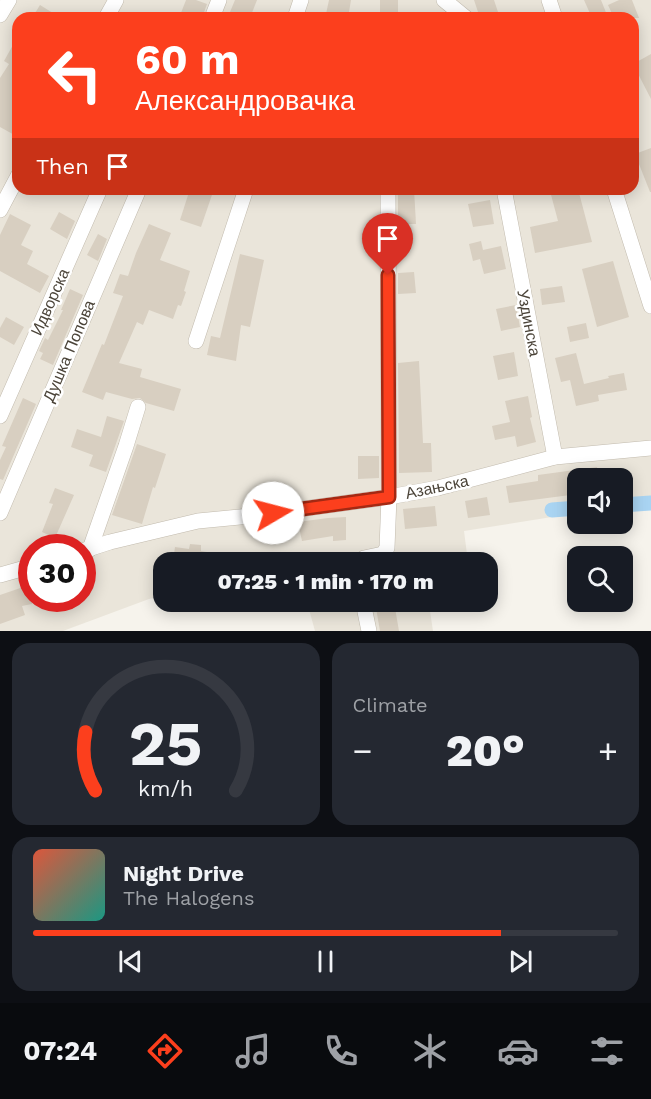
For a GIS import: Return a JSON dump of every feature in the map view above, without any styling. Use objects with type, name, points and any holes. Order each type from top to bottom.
[{"type":"street","points":[[0,15],[9,0]]},
{"type":"street","points":[[444,0],[459,12]]},
{"type":"street","points":[[0,210],[12,187]]},
{"type":"street","name":"Идворска","points":[[0,416],[97,195]]},
{"type":"street","name":"Душка Попова","points":[[0,513],[136,195]]},
{"type":"street","points":[[196,341],[244,195]]},
{"type":"street","points":[[384,552],[387,548],[389,497],[388,195]]},
{"type":"street","name":"Уздинска","points":[[505,195],[555,457]]},
{"type":"street","points":[[616,195],[651,306]]},
{"type":"street","points":[[92,534],[126,446],[138,407]]},
{"type":"street","name":"Азањска","points":[[96,547],[198,521],[389,497],[438,488],[555,457],[651,448]]},
{"type":"street","points":[[0,575],[18,570]]},
{"type":"street","points":[[365,612],[369,631]]},
{"type":"shaded area","points":[[0,0],[651,0],[651,501],[633,504],[633,468],[567,468],[567,515],[464,531],[467,552],[153,552],[153,598],[63,631],[0,631]]},
{"type":"shaded area","points":[[310,612],[430,612],[433,631],[315,631]]},
{"type":"building","points":[[186,0],[196,0],[207,4],[204,12],[181,12]]},
{"type":"building","points":[[235,0],[257,0],[252,12],[230,12]]},
{"type":"building","points":[[329,0],[351,0],[349,12],[326,12]]},
{"type":"building","points":[[380,0],[398,0],[398,12],[380,12]]},
{"type":"building","points":[[474,0],[494,0],[498,12],[478,12]]},
{"type":"building","points":[[584,0],[601,0],[606,12],[589,12]]},
{"type":"building","points":[[619,0],[632,0],[637,12],[611,12],[608,5]]},
{"type":"building","points":[[40,5],[51,12],[36,12]]},
{"type":"building","points":[[12,47],[12,134],[0,127],[0,78],[9,64],[4,61]]},
{"type":"building","points":[[651,54],[651,99],[639,76],[639,61]]},
{"type":"building","points":[[651,148],[651,192],[639,164],[639,152]]},
{"type":"building","points":[[188,195],[212,195],[201,227],[180,220]]},
{"type":"building","points":[[398,195],[414,195],[416,224],[398,224]]},
{"type":"building","points":[[551,195],[580,195],[592,242],[535,253],[530,227],[558,221]]},
{"type":"building","points":[[490,200],[494,224],[473,227],[468,204]]},
{"type":"building","points":[[59,212],[75,221],[67,239],[50,229]]},
{"type":"building","points":[[10,214],[31,225],[21,245],[33,251],[27,264],[49,276],[40,293],[0,271],[0,235]]},
{"type":"building","points":[[149,224],[171,233],[160,260],[190,271],[184,291],[186,292],[173,319],[149,310],[143,325],[137,322],[119,363],[142,369],[140,377],[181,389],[174,411],[146,403],[140,398],[132,399],[106,392],[103,400],[82,392],[123,296],[113,293],[120,274],[128,276]]},
{"type":"building","points":[[98,234],[107,239],[98,261],[87,255]]},
{"type":"building","points":[[481,241],[483,250],[501,246],[506,269],[484,274],[480,259],[473,261],[469,244]]},
{"type":"building","points":[[240,254],[264,260],[250,327],[241,325],[236,361],[207,355],[211,336],[220,338]]},
{"type":"building","points":[[613,261],[629,317],[597,327],[582,269]]},
{"type":"building","points":[[414,272],[416,293],[398,294],[398,273]]},
{"type":"building","points":[[562,286],[565,302],[542,305],[540,289]]},
{"type":"building","points":[[70,289],[83,295],[53,365],[40,359],[43,353],[39,351],[45,338],[48,340],[63,310],[61,310]]},
{"type":"building","points":[[516,305],[520,327],[501,331],[496,309]]},
{"type":"building","points":[[6,317],[24,327],[14,345],[0,337],[0,328]]},
{"type":"building","points":[[586,323],[589,338],[570,342],[567,327]]},
{"type":"building","points":[[514,352],[518,376],[498,380],[493,356]]},
{"type":"building","points":[[576,353],[584,384],[624,373],[627,390],[598,395],[599,401],[576,406],[570,380],[561,382],[555,358]]},
{"type":"building","points":[[419,361],[423,443],[431,443],[432,472],[399,473],[398,363]]},
{"type":"building","points":[[528,396],[536,442],[517,447],[515,436],[495,440],[492,426],[510,422],[505,401]]},
{"type":"building","points":[[23,398],[36,404],[3,480],[0,479],[0,460],[6,447],[2,446]]},
{"type":"building","points":[[107,416],[124,421],[106,472],[89,466],[93,455],[71,447],[77,429],[101,437]]},
{"type":"building","points":[[137,444],[166,454],[142,524],[112,515]]},
{"type":"building","points":[[358,456],[379,456],[379,478],[358,479]]},
{"type":"building","points":[[567,471],[567,495],[509,503],[506,486],[538,481],[538,475]]},
{"type":"building","points":[[55,488],[74,495],[57,534],[42,532],[53,504],[49,503]]},
{"type":"building","points":[[487,497],[490,515],[468,518],[465,501]]},
{"type":"building","points":[[435,506],[437,526],[405,529],[403,509]]},
{"type":"building","points":[[346,517],[346,540],[333,541],[333,536],[302,541],[298,522]]},
{"type":"building","points":[[190,544],[201,545],[201,551],[207,552],[174,552],[175,547],[189,549]]},
{"type":"building","points":[[18,589],[18,612],[24,612],[25,615],[0,624],[0,595]]},
{"type":"building","points":[[377,612],[396,612],[399,631],[380,631]]},
{"type":"waterway","points":[[633,504],[651,503]]},
{"type":"waterway","points":[[552,510],[567,509]]},
{"type":"route","points":[[273,513],[389,497],[388,275]]}]
